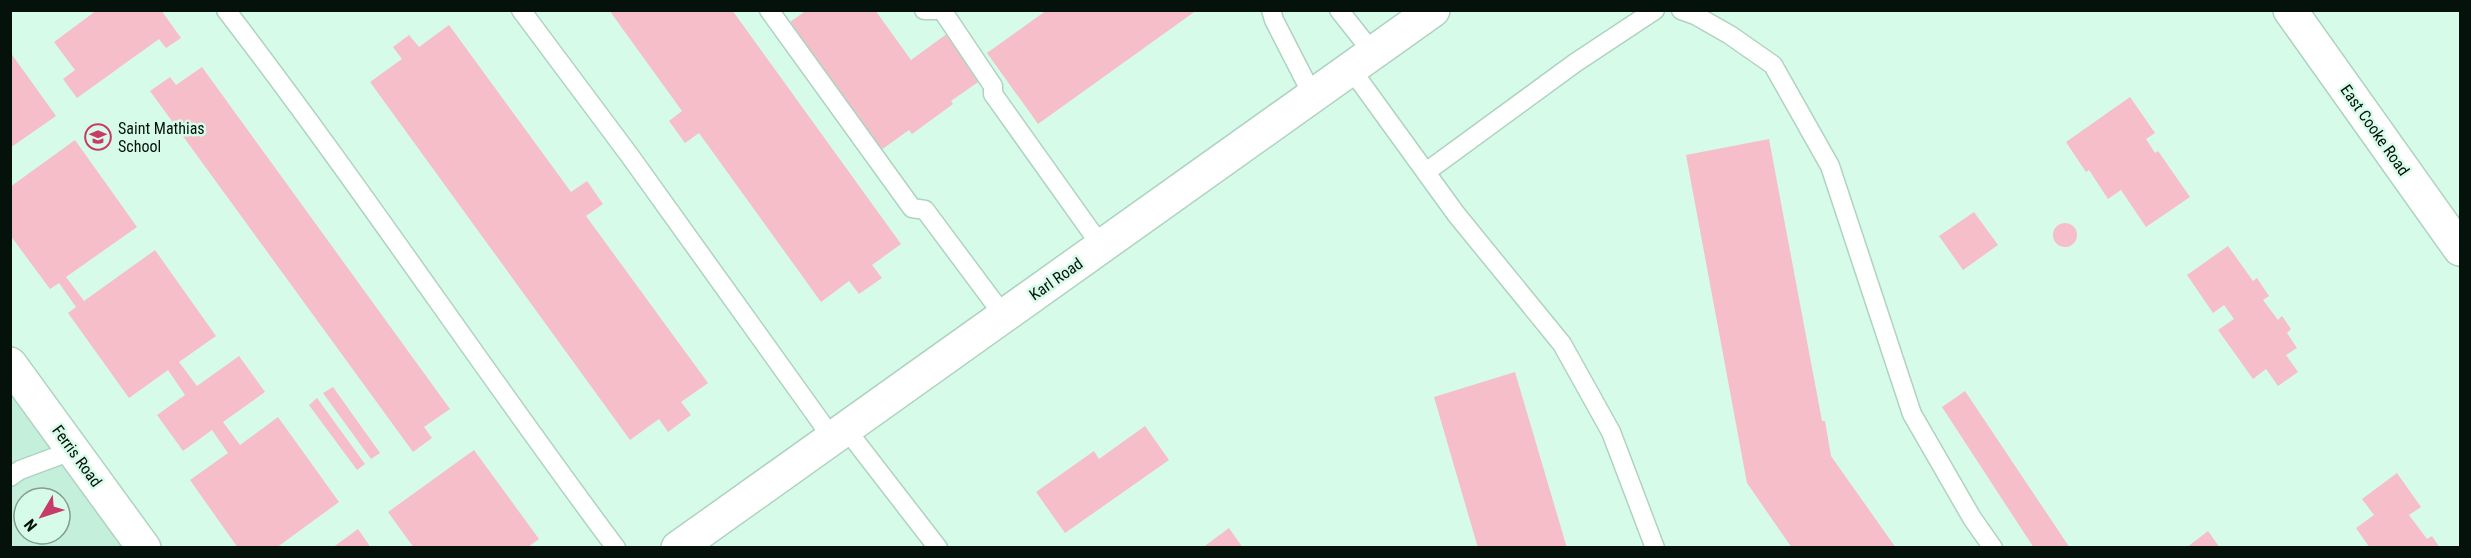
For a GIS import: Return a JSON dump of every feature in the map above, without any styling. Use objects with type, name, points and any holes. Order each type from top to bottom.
[{"type":"main road","name":"Karl Road","points":[[678,548],[1432,10]]},
{"type":"main road","name":"East Cooke Road","points":[[2290,10],[2460,249]]},
{"type":"main road","name":"Ferris Road","points":[[10,364],[144,548]]},
{"type":"lane","points":[[226,10],[342,166],[557,470],[616,548]]},
{"type":"lane","points":[[521,10],[839,434],[938,548]]},
{"type":"lane","points":[[770,10],[912,208],[925,210],[1004,316]]},
{"type":"lane","points":[[924,10],[940,10],[993,86],[993,94],[1102,247]]},
{"type":"lane","points":[[1271,10],[1313,96]]},
{"type":"lane","points":[[1339,10],[1362,61],[1426,172],[1456,214],[1562,344],[1611,432],[1655,548]]},
{"type":"lane","points":[[1426,172],[1575,63],[1655,10]]},
{"type":"lane","points":[[1681,10],[1695,15],[1730,35],[1773,65],[1830,166],[1912,414],[1972,518],[1993,548]]},
{"type":"lane","points":[[10,477],[20,470],[74,450]]},
{"type":"shaded area","points":[[10,366],[144,547],[11,547]]},
{"type":"building","points":[[97,10],[161,10],[181,38],[166,48],[159,39],[77,98],[63,79],[75,70],[54,42]]},
{"type":"building","points":[[609,10],[732,10],[901,244],[872,265],[882,278],[859,294],[849,281],[821,302],[699,133],[685,143],[669,121],[682,111]]},
{"type":"building","points":[[807,10],[875,10],[911,60],[948,33],[981,80],[951,101],[953,104],[912,134],[909,130],[881,150],[790,22]]},
{"type":"building","points":[[1047,10],[1197,10],[1038,124],[987,53]]},
{"type":"building","points":[[449,25],[571,192],[587,181],[603,204],[586,216],[708,383],[681,402],[691,415],[668,432],[659,419],[630,440],[370,82],[402,59],[393,47],[409,35],[419,47]]},
{"type":"building","points":[[10,52],[56,116],[10,148]]},
{"type":"building","points":[[202,67],[450,409],[424,427],[432,438],[413,452],[150,91],[170,77],[176,85]]},
{"type":"building","points":[[2130,97],[2155,133],[2146,139],[2155,153],[2158,151],[2190,197],[2146,227],[2121,190],[2108,199],[2089,170],[2086,172],[2066,142]]},
{"type":"building","points":[[1769,139],[1822,421],[1825,421],[1831,456],[1896,548],[1792,548],[1747,483],[1686,155]]},
{"type":"building","points":[[75,140],[137,227],[66,277],[84,301],[155,250],[216,336],[179,362],[197,386],[239,356],[265,392],[223,422],[240,445],[278,417],[339,502],[276,548],[238,548],[190,480],[228,453],[212,430],[183,451],[157,415],[185,395],[168,370],[129,398],[68,313],[76,307],[59,283],[50,289],[10,235],[10,187]]},
{"type":"building","points":[[1974,212],[1998,245],[1963,270],[1939,236]]},
{"type":"building","points":[[2065,223],[2074,226],[2077,235],[2074,244],[2065,247],[2056,244],[2053,235],[2056,226]]},
{"type":"building","points":[[2228,246],[2253,281],[2257,278],[2269,296],[2263,300],[2278,320],[2282,316],[2291,329],[2287,333],[2297,348],[2286,355],[2298,372],[2278,386],[2266,369],[2253,379],[2218,330],[2234,319],[2224,305],[2213,313],[2187,275]]},
{"type":"building","points":[[1515,372],[1567,548],[1478,548],[1434,397]]},
{"type":"building","points":[[333,387],[380,453],[371,459],[323,393]]},
{"type":"building","points":[[1965,391],[2070,548],[2034,548],[1942,407]]},
{"type":"building","points":[[317,398],[365,464],[357,470],[309,405]]},
{"type":"building","points":[[1145,426],[1169,460],[1065,533],[1036,492],[1094,451],[1099,459]]},
{"type":"building","points":[[474,450],[539,539],[527,548],[414,548],[388,512]]},
{"type":"building","points":[[2397,473],[2421,507],[2409,515],[2427,539],[2432,536],[2440,548],[2370,548],[2356,528],[2374,515],[2362,499]]},
{"type":"building","points":[[1229,528],[1243,548],[1202,548]]},
{"type":"building","points":[[358,529],[371,548],[332,548]]},
{"type":"building","points":[[2208,531],[2220,548],[2186,548]]},
{"type":"place","name":"Saint Mathias School","points":[[98,137]]}]
